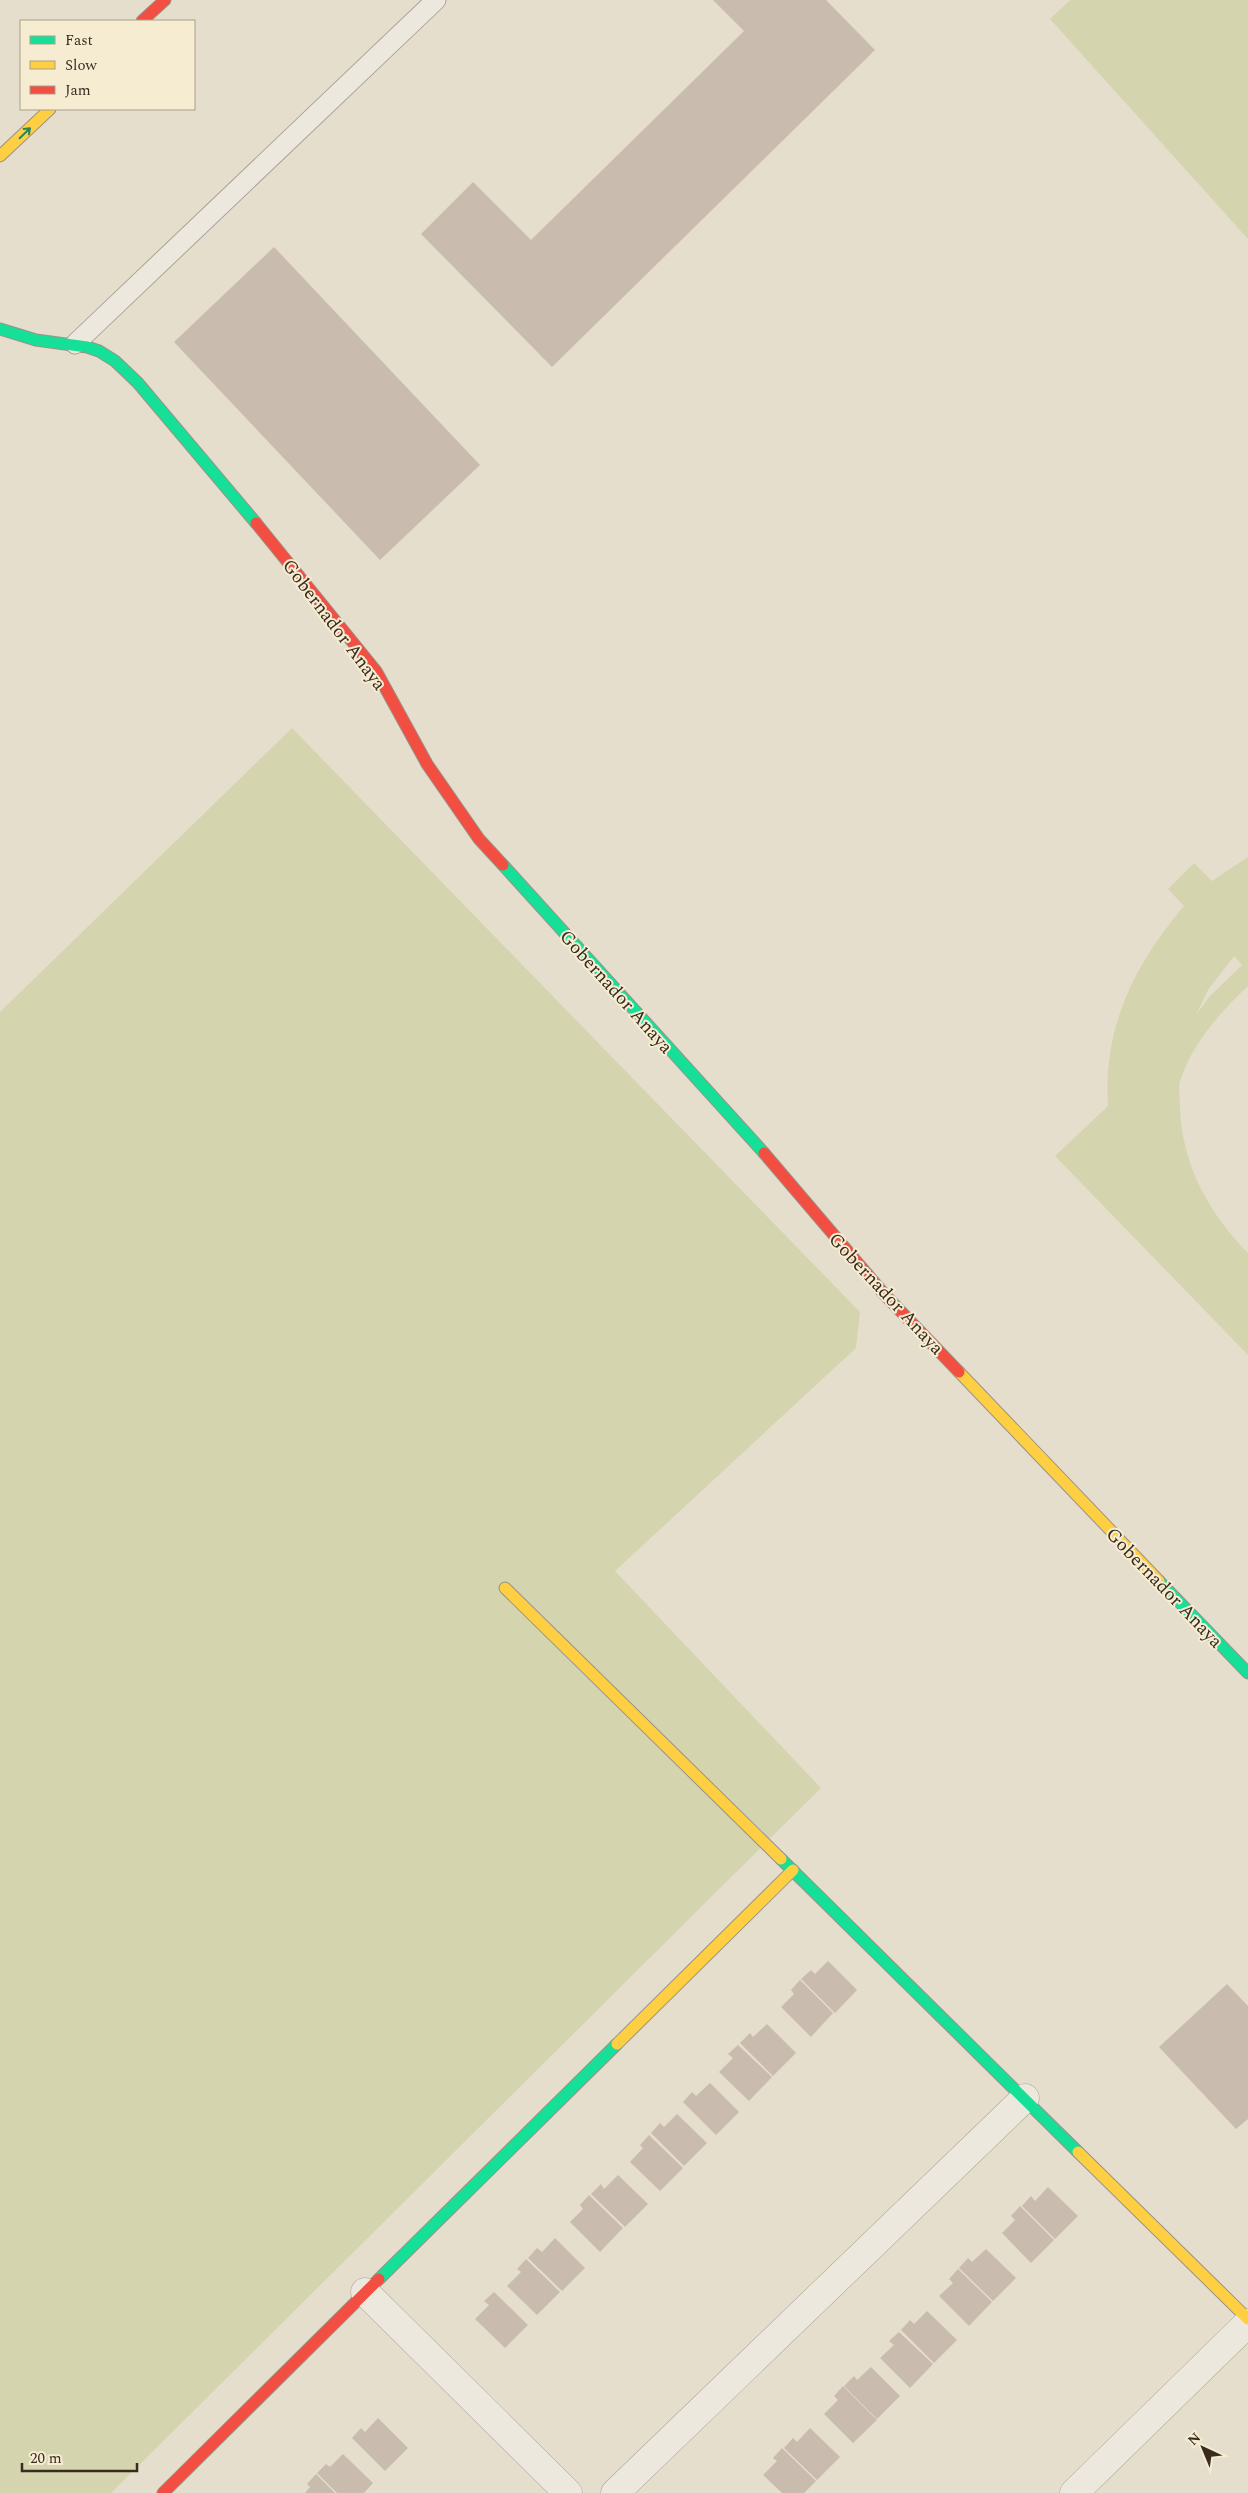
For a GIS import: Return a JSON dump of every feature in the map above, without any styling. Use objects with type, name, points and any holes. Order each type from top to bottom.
[{"type":"street","points":[[143,20],[165,0]]},
{"type":"street","points":[[0,156],[49,110]]},
{"type":"street","name":"Gobernador Anaya","points":[[0,329],[15,335],[47,342],[75,344],[99,351],[120,365],[138,383],[310,588],[376,671],[427,764],[479,839],[748,1134],[885,1295],[1248,1673]]},
{"type":"street","points":[[505,1588],[1248,2319]]},
{"type":"street","points":[[163,2493],[793,1870]]},
{"type":"street","points":[[615,2493],[1025,2098]]},
{"type":"street","points":[[365,2292],[568,2493]]},
{"type":"street","points":[[1074,2493],[1248,2323]]},
{"type":"lane","points":[[75,344],[436,0]]},
{"type":"green space","points":[[1070,0],[1248,0],[1248,239],[1050,19]]},
{"type":"green space","points":[[292,728],[860,1312],[856,1348],[615,1571],[821,1788],[111,2493],[0,2493],[0,1012]]},
{"type":"green space","points":[[1248,857],[1248,986],[1217,1018],[1192,1054],[1180,1081],[1180,1108],[1186,1149],[1200,1187],[1221,1221],[1248,1253],[1248,1355],[1055,1156],[1108,1106],[1108,1077],[1111,1050],[1125,999],[1150,951],[1184,906],[1168,889],[1194,863],[1212,881]],"holes":[[[1234,956],[1242,965],[1209,997],[1196,1015],[1208,990]]]},
{"type":"building","points":[[713,0],[826,0],[875,50],[552,367],[421,234],[473,182],[531,240],[744,31]]},
{"type":"building","points":[[274,247],[480,465],[380,560],[174,342]]},
{"type":"building","points":[[828,1961],[857,1990],[835,2013],[801,1979],[811,1970],[815,1974]]},
{"type":"building","points":[[800,1980],[833,2013],[811,2037],[781,2007],[794,1994],[791,1990]]},
{"type":"building","points":[[1227,1984],[1248,2006],[1248,2119],[1236,2129],[1159,2047]]},
{"type":"building","points":[[767,2024],[796,2053],[773,2076],[740,2043],[750,2033],[753,2037]]},
{"type":"building","points":[[738,2045],[772,2077],[749,2101],[719,2072],[733,2058],[728,2054]]},
{"type":"building","points":[[710,2083],[739,2112],[716,2135],[683,2102],[692,2092],[696,2096]]},
{"type":"building","points":[[677,2114],[707,2143],[684,2166],[651,2133],[660,2123],[664,2127]]},
{"type":"building","points":[[649,2135],[683,2168],[660,2191],[630,2162],[643,2148],[640,2145]]},
{"type":"building","points":[[618,2175],[648,2204],[625,2227],[591,2194],[601,2184],[604,2189]]},
{"type":"building","points":[[1048,2187],[1078,2216],[1055,2239],[1022,2206],[1031,2196],[1035,2201]]},
{"type":"building","points":[[589,2195],[623,2228],[600,2252],[570,2222],[583,2209],[580,2205]]},
{"type":"building","points":[[1020,2206],[1054,2240],[1031,2263],[1002,2233],[1015,2220],[1011,2216]]},
{"type":"building","points":[[555,2238],[585,2268],[562,2291],[528,2258],[537,2248],[542,2252]]},
{"type":"building","points":[[986,2249],[1016,2278],[993,2301],[959,2268],[968,2258],[972,2262]]},
{"type":"building","points":[[526,2259],[560,2292],[537,2315],[507,2286],[521,2272],[517,2269]]},
{"type":"building","points":[[958,2269],[992,2302],[969,2326],[939,2296],[953,2283],[949,2279]]},
{"type":"building","points":[[494,2292],[528,2325],[505,2348],[475,2319],[489,2305],[484,2301]]},
{"type":"building","points":[[927,2311],[957,2340],[934,2363],[901,2330],[910,2320],[914,2324]]},
{"type":"building","points":[[899,2332],[933,2364],[910,2388],[880,2358],[894,2345],[889,2341]]},
{"type":"building","points":[[871,2367],[900,2396],[877,2419],[844,2386],[854,2376],[857,2380]]},
{"type":"building","points":[[843,2386],[877,2420],[853,2443],[824,2414],[838,2400],[834,2396]]},
{"type":"building","points":[[378,2418],[408,2448],[385,2471],[352,2438],[361,2428],[365,2432]]},
{"type":"building","points":[[810,2428],[840,2457],[817,2480],[784,2448],[793,2438],[797,2442]]},
{"type":"building","points":[[782,2448],[816,2481],[804,2493],[782,2493],[763,2475],[777,2461],[773,2458]]},
{"type":"building","points":[[343,2454],[373,2483],[364,2493],[337,2493],[317,2473],[326,2464],[330,2467]]},
{"type":"building","points":[[316,2474],[335,2493],[305,2493],[310,2487],[307,2484]]},
{"type":"traffic: fast","points":[[0,329],[36,340],[87,347],[99,351],[115,361],[138,383],[256,523]]},
{"type":"traffic: fast","points":[[503,865],[764,1153]]},
{"type":"traffic: fast","points":[[1159,1581],[1248,1673]]},
{"type":"traffic: fast","points":[[781,1859],[1078,2152]]},
{"type":"traffic: fast","points":[[379,2279],[617,2044]]},
{"type":"traffic: slow","points":[[0,156],[49,110]]},
{"type":"traffic: slow","points":[[959,1372],[1159,1581]]},
{"type":"traffic: slow","points":[[505,1588],[781,1859]]},
{"type":"traffic: slow","points":[[617,2044],[793,1870]]},
{"type":"traffic: slow","points":[[1078,2152],[1248,2319]]},
{"type":"traffic: jam","points":[[143,20],[165,0]]},
{"type":"traffic: jam","points":[[256,523],[376,671],[427,764],[479,839],[503,865]]},
{"type":"traffic: jam","points":[[764,1153],[885,1295],[959,1372]]},
{"type":"traffic: jam","points":[[163,2493],[379,2279]]}]
